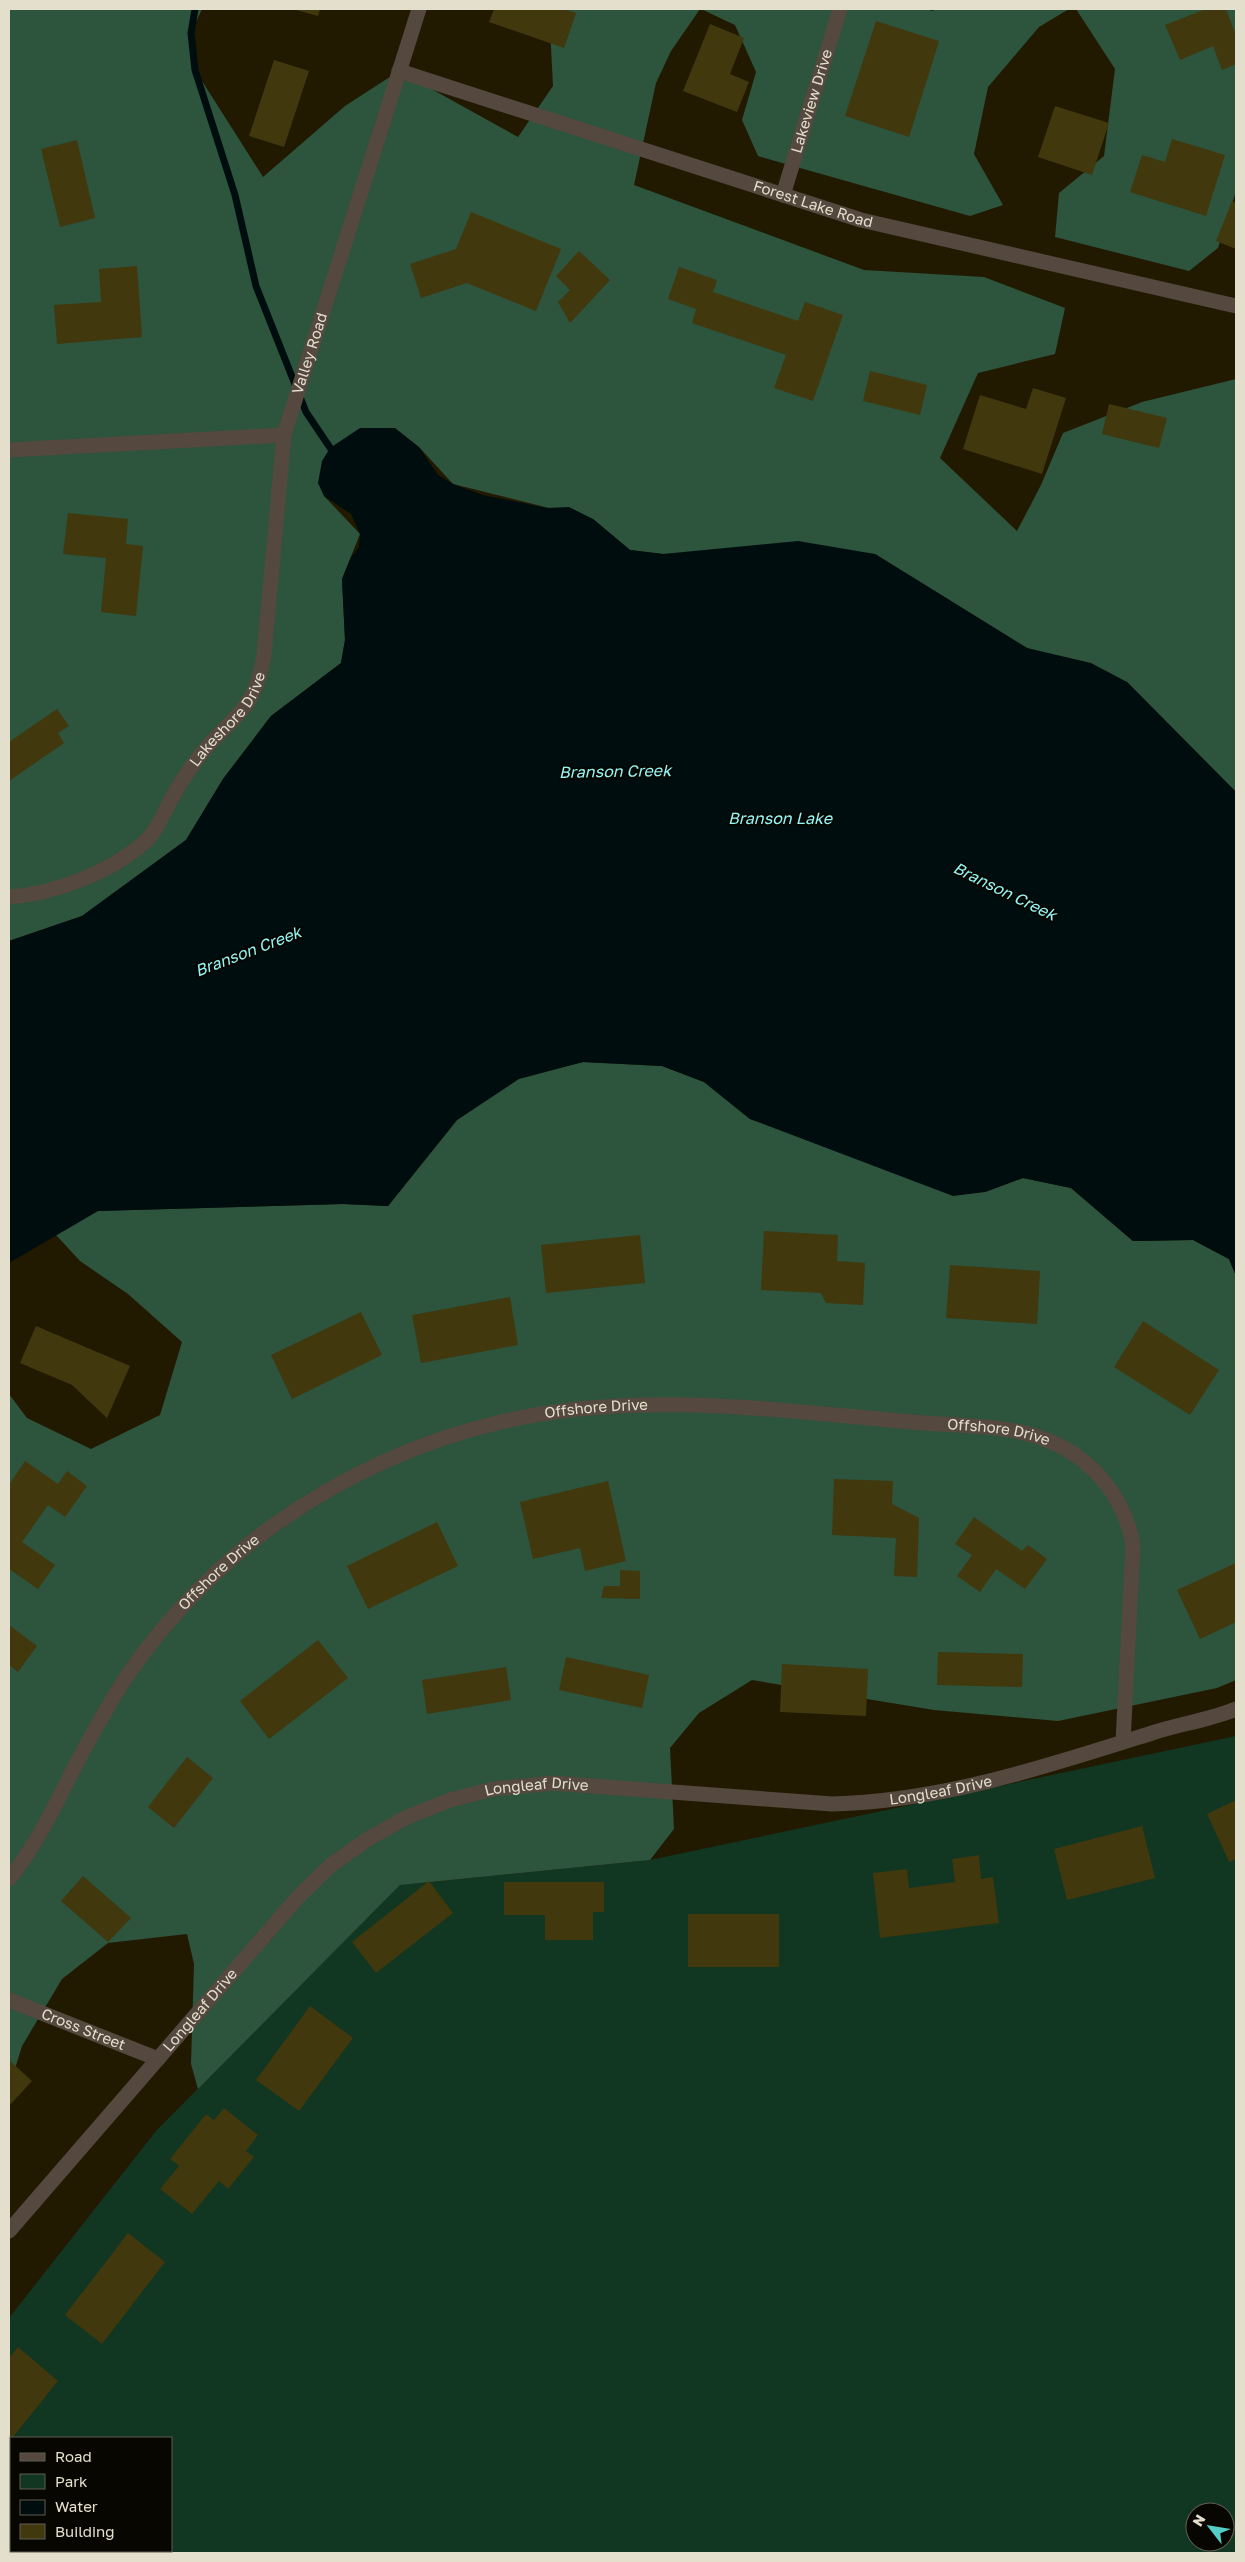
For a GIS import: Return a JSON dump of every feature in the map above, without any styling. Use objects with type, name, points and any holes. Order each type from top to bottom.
[{"type":"street","name":"Valley Road","points":[[284,435],[419,9]]},
{"type":"street","name":"Lakeview Drive","points":[[782,195],[840,9]]},
{"type":"street","name":"Forest Lake Road","points":[[399,72],[861,220],[1236,306]]},
{"type":"street","points":[[9,450],[284,435]]},
{"type":"street","name":"Lakeshore Drive","points":[[9,896],[41,893],[70,884],[98,871],[148,838],[199,758],[250,702],[261,674],[264,655],[284,435]]},
{"type":"street","name":"Offshore Drive","points":[[9,1879],[38,1838],[109,1705],[134,1668],[171,1620],[236,1556],[308,1502],[361,1472],[402,1453],[444,1437],[502,1421],[562,1411],[622,1405],[683,1404],[742,1407],[1009,1431],[1038,1437],[1072,1453],[1101,1478],[1111,1490],[1125,1516],[1131,1537],[1133,1560],[1123,1742]]},
{"type":"street","name":"Longleaf Drive","points":[[9,2231],[298,1896],[331,1865],[375,1834],[407,1817],[450,1800],[493,1789],[553,1783],[832,1804],[877,1803],[922,1796],[1010,1776],[1236,1710]]},
{"type":"street","name":"Cross Street","points":[[9,2000],[158,2059]]},
{"type":"green space","points":[[9,9],[202,9],[191,33],[195,70],[263,177],[345,106],[399,71],[518,137],[553,86],[549,9],[700,9],[671,51],[656,83],[634,185],[864,270],[984,277],[1065,308],[1055,354],[978,373],[940,458],[1017,531],[1041,485],[1063,433],[1142,402],[1236,379],[1236,792],[1127,682],[1027,648],[875,554],[663,554],[630,550],[593,519],[453,484],[419,447],[324,496],[360,534],[342,579],[345,640],[341,663],[271,716],[223,779],[186,840],[82,916],[9,941]]},
{"type":"green space","points":[[701,9],[927,9],[932,11],[936,9],[1069,9],[1039,27],[988,87],[974,154],[1003,205],[970,216],[758,156],[742,120],[756,72],[735,25]]},
{"type":"green space","points":[[1076,9],[1236,9],[1236,191],[1218,248],[1189,271],[1055,237],[1059,193],[1104,156],[1115,69]]},
{"type":"green space","points":[[583,1062],[662,1066],[704,1082],[750,1119],[985,1192],[1023,1178],[1071,1188],[1133,1241],[1193,1240],[1229,1259],[1236,1276],[1236,1680],[1217,1688],[1058,1721],[934,1710],[752,1680],[699,1713],[670,1748],[674,1829],[650,1860],[400,1885],[198,2089],[191,2064],[194,1964],[187,1934],[108,1943],[62,1979],[22,2046],[9,2088],[9,1394],[27,1418],[91,1449],[160,1415],[182,1342],[128,1294],[80,1261],[56,1235],[97,1211],[343,1204],[388,1206],[457,1120],[519,1078]]},
{"type":"green space","points":[[1236,1736],[1236,2553],[9,2553],[9,2318],[156,2131],[400,1885],[650,1860]]},
{"type":"water","name":"Branson Lake","points":[[360,428],[395,428],[419,447],[438,475],[453,484],[483,495],[547,508],[569,507],[593,519],[630,550],[663,554],[798,541],[875,554],[1027,648],[1091,663],[1127,682],[1236,792],[1236,1276],[1229,1259],[1193,1240],[1133,1241],[1071,1188],[1023,1178],[985,1192],[953,1196],[750,1119],[704,1082],[662,1066],[583,1062],[519,1079],[457,1120],[388,1206],[343,1204],[98,1211],[9,1263],[9,941],[82,916],[186,840],[223,779],[271,716],[341,663],[345,640],[342,579],[351,557],[359,547],[360,534],[351,514],[324,496],[318,483],[322,461],[330,448]]},
{"type":"building","points":[[293,9],[320,9],[318,16]]},
{"type":"building","points":[[494,9],[564,9],[576,13],[564,48],[489,22]]},
{"type":"building","points":[[1206,9],[1226,9],[1236,35],[1236,64],[1222,70],[1213,46],[1180,60],[1165,25]]},
{"type":"building","points":[[876,21],[939,41],[909,137],[845,116]]},
{"type":"building","points":[[710,24],[744,38],[730,74],[749,82],[737,112],[683,91]]},
{"type":"building","points":[[274,60],[309,71],[284,147],[249,136]]},
{"type":"building","points":[[1055,106],[1109,123],[1092,175],[1038,157]]},
{"type":"building","points":[[1172,139],[1225,155],[1206,216],[1130,192],[1142,155],[1165,162]]},
{"type":"building","points":[[77,140],[95,218],[60,227],[41,149]]},
{"type":"building","points":[[1232,201],[1236,203],[1236,249],[1216,241]]},
{"type":"building","points":[[471,212],[561,249],[536,311],[467,283],[421,298],[410,264],[456,249]]},
{"type":"building","points":[[579,251],[610,280],[570,323],[558,302],[570,290],[556,276]]},
{"type":"building","points":[[137,266],[142,337],[57,344],[54,305],[101,302],[99,269]]},
{"type":"building","points":[[679,267],[717,280],[713,292],[798,321],[805,302],[843,315],[813,401],[774,388],[786,355],[692,323],[696,309],[668,299]]},
{"type":"building","points":[[870,371],[927,385],[920,415],[863,401]]},
{"type":"building","points":[[1033,388],[1066,398],[1042,474],[963,449],[980,395],[1026,409]]},
{"type":"building","points":[[1109,404],[1167,418],[1159,448],[1102,434]]},
{"type":"building","points":[[68,513],[128,519],[126,544],[143,546],[136,616],[101,612],[106,558],[63,554]]},
{"type":"building","points":[[57,709],[69,726],[58,733],[64,743],[9,781],[9,742]]},
{"type":"building","points":[[764,1231],[838,1235],[837,1261],[865,1263],[863,1305],[826,1303],[821,1293],[761,1290]]},
{"type":"building","points":[[640,1235],[645,1283],[546,1293],[541,1245]]},
{"type":"building","points":[[950,1265],[1040,1271],[1037,1324],[946,1318]]},
{"type":"building","points":[[510,1297],[518,1345],[421,1363],[412,1315]]},
{"type":"building","points":[[361,1312],[382,1355],[292,1399],[271,1355]]},
{"type":"building","points":[[1143,1321],[1219,1370],[1190,1415],[1114,1367]]},
{"type":"building","points":[[36,1326],[130,1366],[107,1418],[72,1385],[20,1363]]},
{"type":"building","points":[[25,1461],[58,1484],[67,1471],[87,1486],[65,1517],[48,1505],[22,1542],[55,1565],[38,1589],[9,1569],[9,1485]]},
{"type":"building","points":[[834,1479],[893,1481],[892,1504],[919,1518],[917,1577],[894,1576],[896,1538],[832,1535]]},
{"type":"building","points":[[608,1481],[626,1561],[585,1571],[580,1548],[533,1559],[520,1502]]},
{"type":"building","points":[[974,1517],[1022,1551],[1028,1545],[1047,1559],[1025,1589],[996,1569],[980,1592],[957,1576],[972,1555],[955,1544]]},
{"type":"building","points":[[437,1522],[458,1566],[368,1609],[347,1566]]},
{"type":"building","points":[[1236,1563],[1236,1622],[1200,1639],[1177,1590]]},
{"type":"building","points":[[620,1570],[640,1571],[640,1599],[601,1598],[604,1586],[620,1586]]},
{"type":"building","points":[[9,1625],[37,1646],[18,1672],[9,1665]]},
{"type":"building","points":[[318,1640],[348,1678],[269,1739],[240,1701]]},
{"type":"building","points":[[938,1652],[1023,1654],[1022,1687],[937,1685]]},
{"type":"building","points":[[566,1657],[649,1675],[642,1708],[559,1690]]},
{"type":"building","points":[[782,1664],[868,1669],[866,1716],[780,1712]]},
{"type":"building","points":[[506,1667],[511,1700],[427,1714],[422,1680]]},
{"type":"building","points":[[187,1757],[213,1778],[174,1828],[148,1807]]},
{"type":"building","points":[[1236,1800],[1236,1859],[1229,1862],[1207,1814]]},
{"type":"building","points":[[1142,1826],[1155,1878],[1067,1900],[1054,1849]]},
{"type":"building","points":[[979,1855],[981,1879],[993,1877],[999,1923],[880,1938],[873,1873],[907,1869],[909,1888],[955,1882],[952,1859]]},
{"type":"building","points":[[83,1876],[131,1918],[108,1942],[61,1901]]},
{"type":"building","points":[[429,1881],[453,1913],[376,1973],[352,1942]]},
{"type":"building","points":[[504,1882],[604,1882],[604,1912],[593,1912],[593,1940],[545,1940],[545,1915],[504,1915]]},
{"type":"building","points":[[688,1914],[779,1914],[779,1967],[688,1967]]},
{"type":"building","points":[[310,2006],[353,2038],[299,2111],[256,2080]]},
{"type":"building","points":[[9,2060],[32,2081],[9,2106]]},
{"type":"building","points":[[224,2108],[258,2135],[246,2151],[254,2157],[228,2189],[219,2181],[192,2214],[160,2189],[179,2166],[170,2159],[206,2114],[214,2120]]},
{"type":"building","points":[[128,2233],[165,2262],[102,2344],[65,2315]]},
{"type":"building","points":[[18,2347],[58,2381],[13,2437],[10,2437],[9,2442],[9,2358]]},
{"type":"waterway","points":[[195,9],[191,33],[195,70],[235,195],[256,286],[306,412],[335,455]]},
{"type":"water label","name":"Branson Creek","points":[[615,771]]},
{"type":"water label","name":"Branson Creek","points":[[1005,891]]},
{"type":"water label","name":"Branson Creek","points":[[248,951]]}]
